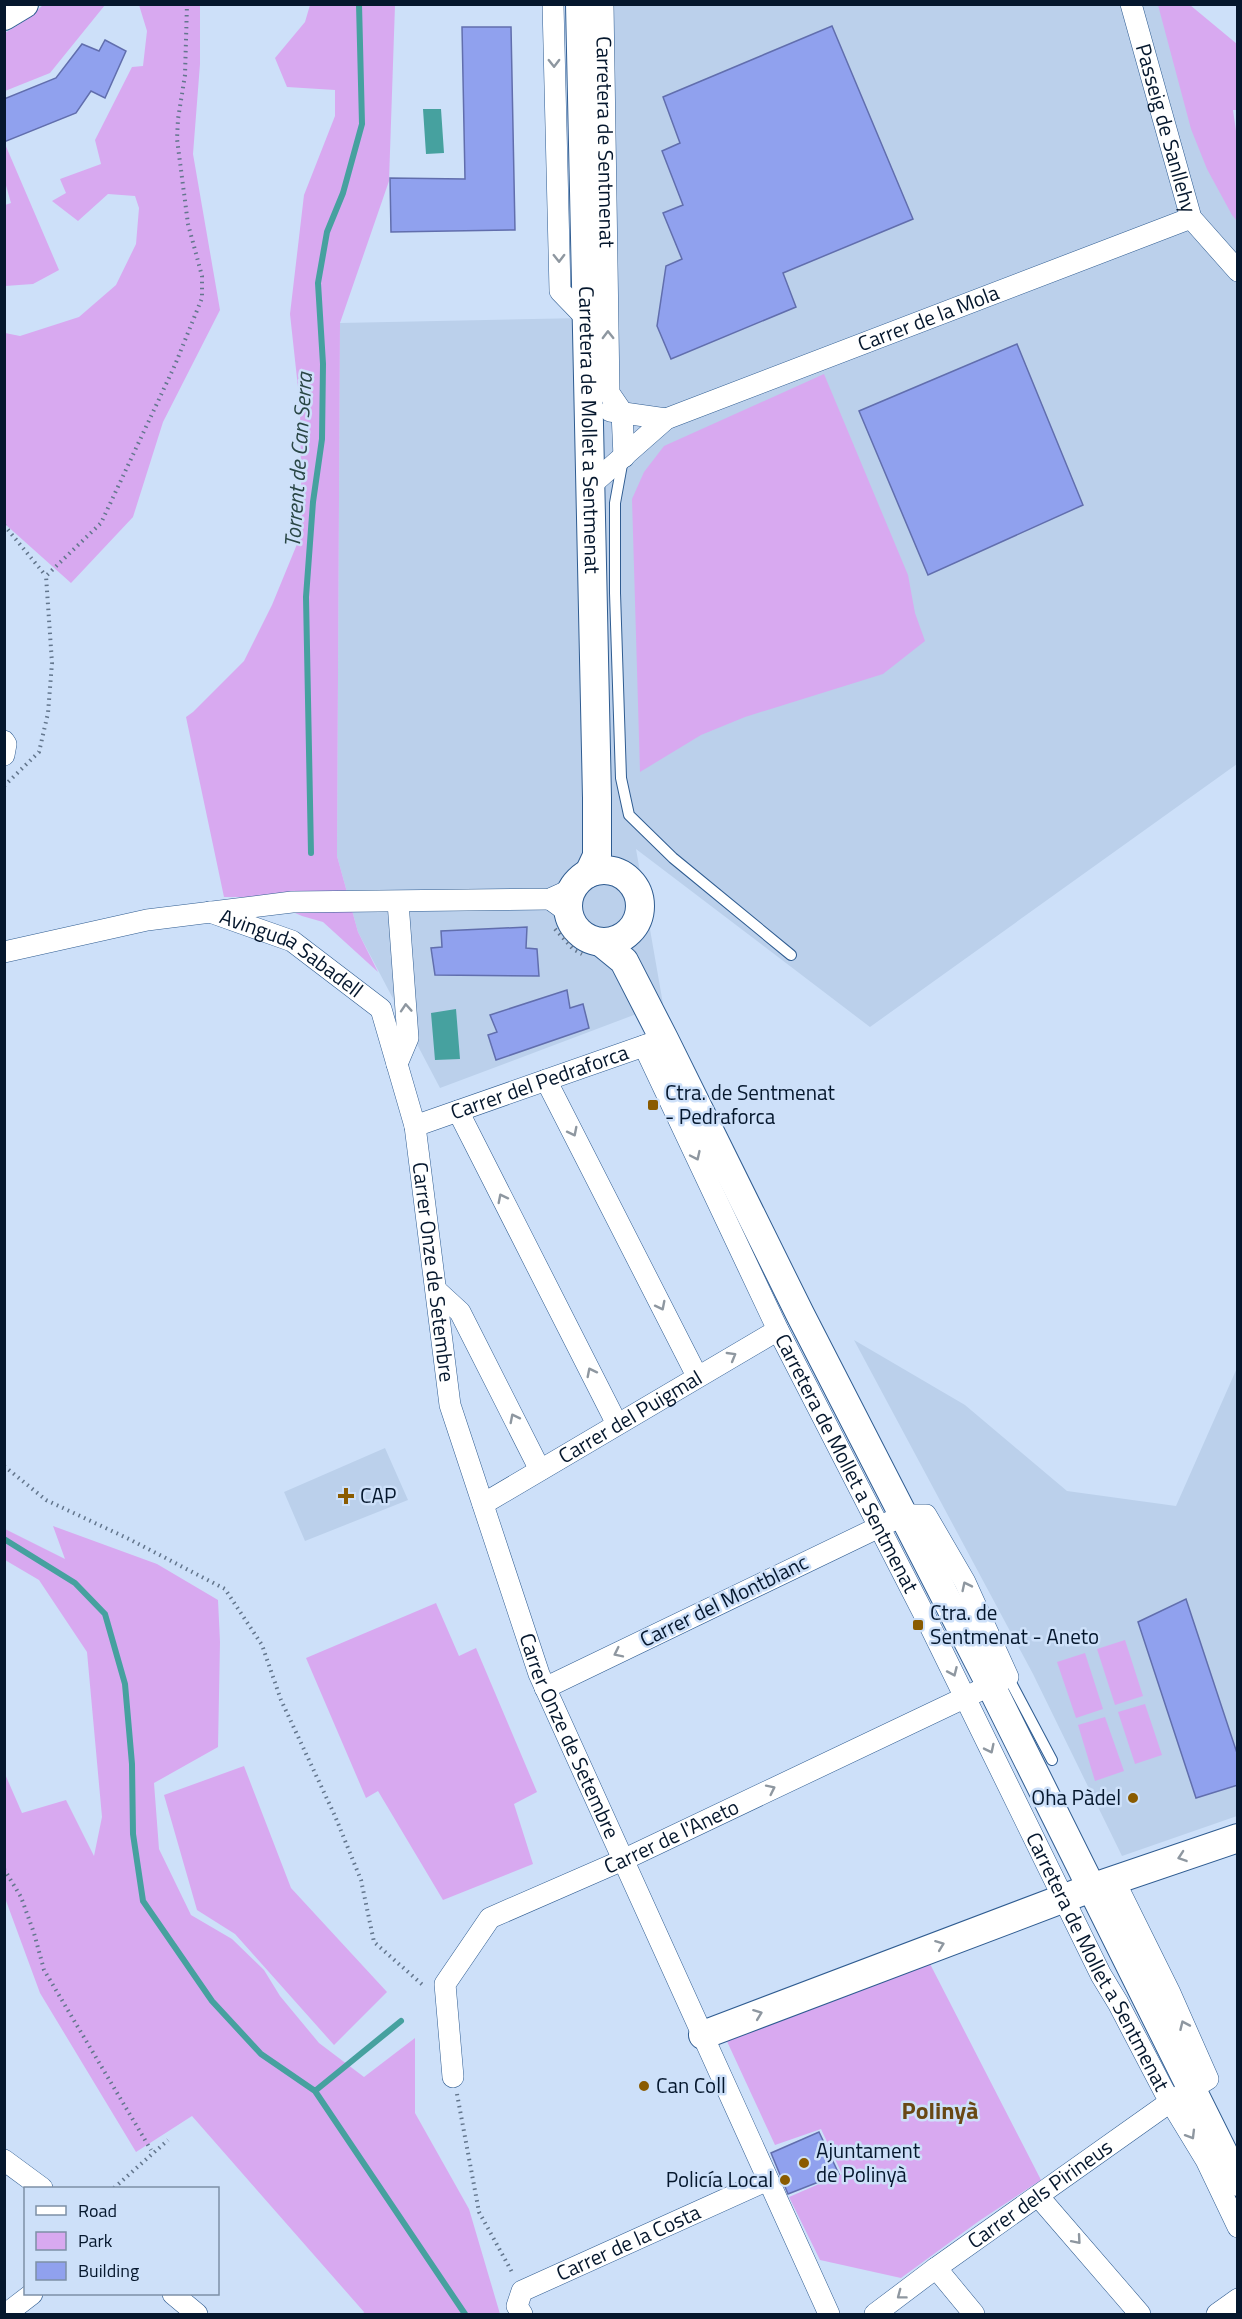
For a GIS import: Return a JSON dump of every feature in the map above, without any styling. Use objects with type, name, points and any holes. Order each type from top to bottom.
[{"type":"street","points":[[4,16],[24,4]]},
{"type":"street","points":[[553,4],[560,291],[588,320]]},
{"type":"street","name":"Carretera de Mollet a Sentmenat","points":[[580,4],[591,485],[581,883]]},
{"type":"street","name":"Carretera de Sentmenat","points":[[603,4],[609,393],[622,412],[624,456]]},
{"type":"street","name":"Passeig de Sanllehy","points":[[1131,4],[1191,218],[1238,271]]},
{"type":"street","name":"Carrer de la Mola","points":[[591,485],[666,419],[1191,218]]},
{"type":"street","name":"Carrer de la Mola","points":[[590,407],[666,419]]},
{"type":"street","points":[[4,741],[6,744],[4,755]]},
{"type":"street","points":[[210,912],[292,902],[398,902],[581,883],[626,876],[636,889],[641,905],[638,921],[618,946],[587,938],[574,927],[581,883]]},
{"type":"street","points":[[397,1064],[408,1038],[398,902]]},
{"type":"street","name":"Avinguda Sabadell","points":[[4,952],[123,924],[210,912],[292,941],[381,1009],[415,1126]]},
{"type":"street","name":"Carretera de Mollet a Sentmenat","points":[[618,946],[654,1042],[778,1330],[891,1521],[999,1681],[1102,1884],[1189,2090],[1238,2182]]},
{"type":"street","name":"Carretera de Mollet a Sentmenat","points":[[654,1042],[800,1314],[891,1521],[917,1599],[1101,1975],[1118,2003],[1189,2090],[1206,2160],[1238,2227]]},
{"type":"street","name":"Carrer del Pedraforca","points":[[415,1126],[654,1042]]},
{"type":"street","points":[[546,1080],[697,1376]]},
{"type":"street","points":[[458,1111],[617,1424]]},
{"type":"street","name":"Carrer Onze de Setembre","points":[[415,1126],[450,1405],[545,1688],[829,2314]]},
{"type":"street","points":[[436,1290],[460,1312],[540,1470]]},
{"type":"street","name":"Carrer del Puigmal","points":[[483,1504],[778,1330]]},
{"type":"street","name":"Carrer del Montblanc","points":[[545,1688],[891,1521]]},
{"type":"street","name":"Carrer de l'Aneto","points":[[453,2077],[445,1984],[490,1918],[623,1860],[999,1681]]},
{"type":"street","points":[[703,2034],[1102,1884],[1238,1838]]},
{"type":"street","name":"Carrer dels Pirineus","points":[[875,2314],[936,2268],[1189,2090]]},
{"type":"street","points":[[4,2160],[41,2187]]},
{"type":"street","name":"Carrer de la Costa","points":[[522,2290],[768,2180]]},
{"type":"street","points":[[1038,2196],[1140,2314]]},
{"type":"street","points":[[936,2268],[974,2314]]},
{"type":"street","points":[[522,2290],[517,2306],[522,2314]]},
{"type":"street","points":[[6,2314],[31,2295]]},
{"type":"street","points":[[1217,2314],[1238,2299]]},
{"type":"lane","points":[[624,456],[615,503],[615,593],[621,778],[629,815],[673,858],[791,955]]},
{"type":"lane","points":[[999,1681],[1052,1760]]},
{"type":"path","points":[[46,576],[101,523],[175,365],[202,298],[202,276],[188,224],[177,139],[185,75],[187,4]]},
{"type":"path","points":[[4,525],[46,576],[51,663],[48,713],[39,752],[4,786]]},
{"type":"path","points":[[4,1466],[46,1500],[129,1539],[225,1589],[262,1645],[281,1700],[335,1816],[361,1880],[374,1942],[428,1989]]},
{"type":"path","points":[[4,1869],[21,1897],[44,1970],[151,2150]]},
{"type":"path","points":[[453,2077],[479,2212],[522,2290]]},
{"type":"path","points":[[115,2187],[168,2140]]},
{"type":"shaded area","points":[[578,5],[1171,5],[1237,216],[1237,764],[870,1027],[636,849],[663,1004],[440,1088],[358,932],[337,856],[340,323],[583,318]]},
{"type":"shaded area","points":[[423,109],[441,109],[444,153],[426,154]]},
{"type":"shaded area","points":[[456,1009],[460,1059],[435,1060],[431,1013]]},
{"type":"shaded area","points":[[854,1340],[965,1405],[1067,1491],[1176,1506],[1237,1368],[1237,1816],[1122,1856],[1033,1674]]},
{"type":"shaded area","name":"CAP","points":[[385,1448],[408,1500],[305,1541],[284,1492]]},
{"type":"green space","points":[[43,5],[105,5],[50,73],[5,91],[5,33],[26,20]]},
{"type":"green space","points":[[139,5],[200,5],[200,64],[193,154],[220,310],[163,422],[133,517],[71,583],[5,524],[5,333],[20,336],[79,317],[116,285],[136,244],[139,208],[135,196],[108,194],[78,221],[52,201],[66,193],[60,179],[101,164],[95,140],[132,67],[143,66],[147,31]]},
{"type":"green space","points":[[310,5],[395,5],[389,181],[340,323],[337,856],[358,932],[378,972],[323,922],[302,916],[258,897],[224,897],[186,717],[244,661],[272,605],[302,532],[300,406],[290,314],[304,195],[335,116],[335,90],[287,87],[275,58],[305,22]]},
{"type":"green space","points":[[1158,5],[1190,5],[1237,44],[1237,110],[1233,110],[1238,145],[1237,221],[1207,169],[1191,129]]},
{"type":"green space","points":[[5,144],[59,270],[33,284],[5,286],[5,205],[11,203],[5,182]]},
{"type":"green space","points":[[824,374],[908,575],[915,613],[925,641],[883,674],[745,717],[701,735],[640,772],[632,499],[644,472],[664,446]]},
{"type":"green space","points":[[53,1526],[157,1564],[218,1600],[220,1642],[218,1747],[154,1783],[159,1849],[191,1915],[232,1939],[264,1970],[280,1996],[319,2043],[364,2077],[415,2038],[415,2113],[469,2209],[500,2314],[363,2314],[364,2312],[192,2116],[136,2152],[40,1993],[5,1898],[5,1774],[22,1813],[66,1800],[94,1856],[102,1817],[87,1652],[39,1580],[5,1560],[5,1529],[65,1559]]},
{"type":"green space","points":[[436,1603],[459,1656],[476,1648],[537,1792],[514,1804],[533,1864],[443,1900],[378,1791],[366,1798],[306,1658]]},
{"type":"green space","points":[[1125,1640],[1143,1696],[1115,1705],[1097,1649]]},
{"type":"green space","points":[[1085,1653],[1103,1709],[1076,1718],[1057,1662]]},
{"type":"green space","points":[[1145,1704],[1162,1755],[1135,1764],[1118,1712]]},
{"type":"green space","points":[[1105,1717],[1124,1771],[1095,1781],[1078,1725]]},
{"type":"green space","points":[[244,1766],[291,1888],[387,1992],[334,2045],[235,1934],[197,1910],[164,1795]]},
{"type":"green space","points":[[928,1960],[1041,2180],[979,2221],[901,2278],[820,2260],[789,2197],[842,2174],[821,2129],[775,2145],[725,2037]]},
{"type":"building","points":[[832,26],[913,219],[783,273],[796,307],[671,359],[657,326],[666,266],[682,259],[663,213],[683,205],[662,151],[680,143],[663,97]]},
{"type":"building","points":[[462,27],[511,27],[515,230],[391,232],[390,178],[465,179]]},
{"type":"building","points":[[105,40],[126,51],[105,98],[91,91],[76,113],[4,142],[4,99],[56,78],[82,44],[99,51]]},
{"type":"building","points":[[1017,344],[1083,505],[928,575],[859,411]]},
{"type":"building","points":[[527,927],[526,948],[537,949],[539,976],[435,975],[431,948],[442,947],[441,931]]},
{"type":"building","points":[[567,990],[570,1008],[583,1004],[589,1028],[496,1060],[488,1035],[497,1032],[490,1015]]},
{"type":"building","points":[[1186,1599],[1238,1756],[1238,1785],[1196,1798],[1138,1622]]},
{"type":"building","name":"Ajuntament de Polinyà","points":[[819,2132],[839,2174],[788,2194],[771,2153]]},
{"type":"waterway","name":"Torrent de Can Serra","points":[[311,853],[306,597],[313,502],[322,439],[323,364],[318,283],[327,232],[343,193],[362,124],[359,4]]},
{"type":"waterway","points":[[4,1539],[75,1583],[105,1614],[125,1684],[132,1764],[133,1834],[143,1901],[212,2001],[261,2054],[315,2091],[465,2314]]},
{"type":"waterway","points":[[315,2091],[401,2021]]},
{"type":"place","name":"Ctra. de Sentmenat - Pedraforca","points":[[653,1105]]},
{"type":"place","name":"CAP","points":[[346,1496]]},
{"type":"place","name":"Ctra. de Sentmenat - Aneto","points":[[918,1625]]},
{"type":"place","name":"Oha Pàdel","points":[[1133,1798]]},
{"type":"place","name":"Can Coll","points":[[644,2086]]},
{"type":"place","name":"Ajuntament de Polinyà","points":[[804,2163]]},
{"type":"place","name":"Policía Local","points":[[785,2180]]},
{"type":"district","name":"Polinyà","points":[[940,2111]]}]
